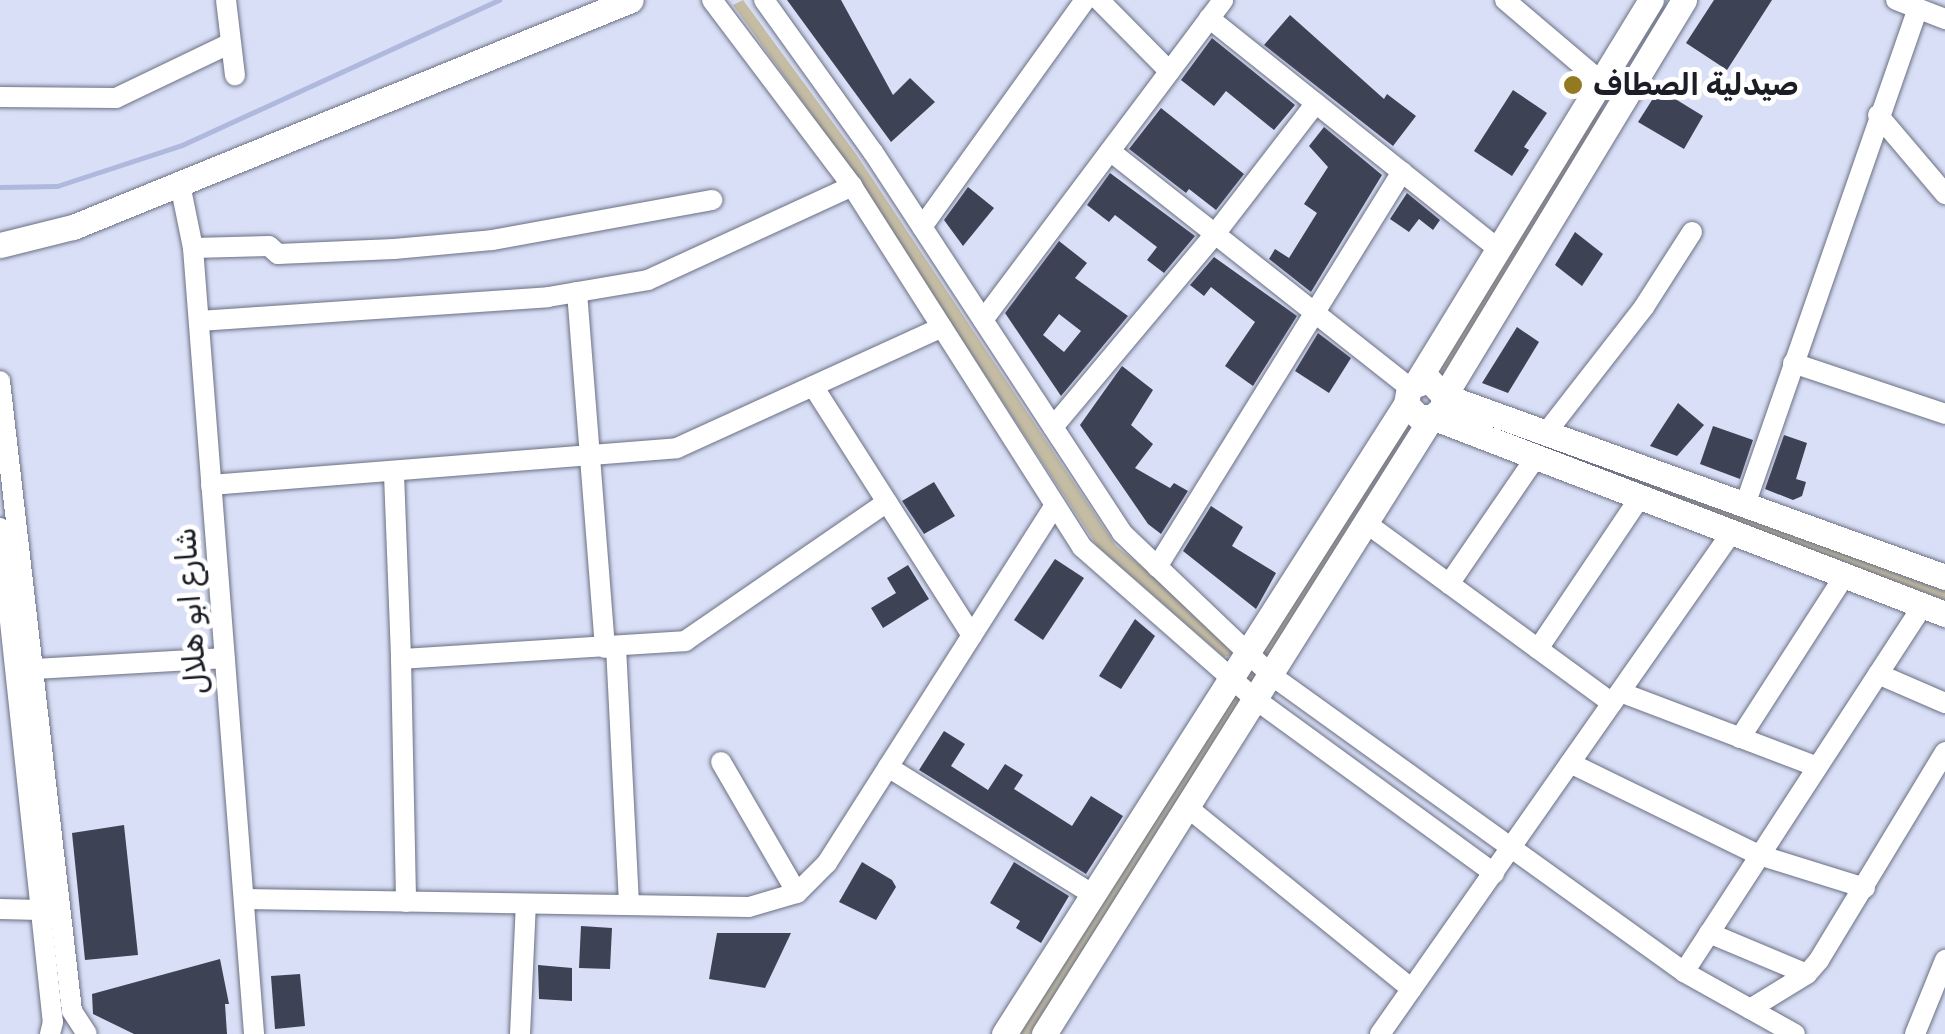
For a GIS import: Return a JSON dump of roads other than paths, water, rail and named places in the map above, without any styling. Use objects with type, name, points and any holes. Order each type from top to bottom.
[{"type":"main road","points":[[0,245],[73,228],[631,0]]},
{"type":"main road","points":[[1004,1034],[1232,680],[1651,0]]},
{"type":"main road","points":[[1044,1034],[1366,523],[1684,0]]},
{"type":"main road","points":[[1411,390],[1434,382],[1438,406]]},
{"type":"main road","points":[[1411,390],[1419,417],[1438,406],[1546,432],[1945,577]]},
{"type":"main road","points":[[1438,406],[1536,457],[1934,609]]},
{"type":"street","points":[[226,0],[235,76]]},
{"type":"street","points":[[712,0],[852,186],[1096,561],[1254,698],[1494,872]]},
{"type":"street","points":[[764,0],[922,226],[1122,533],[1272,674],[1684,972],[1795,1034]]},
{"type":"street","points":[[922,226],[1085,0]]},
{"type":"street","points":[[1099,0],[1169,72]]},
{"type":"street","points":[[983,320],[1223,0]]},
{"type":"street","points":[[1505,0],[1599,80],[1628,94]]},
{"type":"street","points":[[1896,0],[1945,18]]},
{"type":"street","points":[[1745,505],[1918,8]]},
{"type":"street","points":[[1209,18],[1498,248]]},
{"type":"street","points":[[0,97],[116,98],[231,43]]},
{"type":"street","points":[[1053,427],[1215,234],[1316,103]]},
{"type":"street","points":[[1878,115],[1945,194]]},
{"type":"street","points":[[1110,151],[1411,390]]},
{"type":"street","points":[[1157,567],[1402,172]]},
{"type":"street","name":"شارع ابو هلال","points":[[180,184],[193,248],[254,1034]]},
{"type":"street","points":[[199,321],[577,292],[648,280],[852,186]]},
{"type":"street","points":[[193,248],[269,246],[278,254],[492,240],[712,200]]},
{"type":"street","points":[[1546,432],[1644,307],[1692,232]]},
{"type":"street","points":[[577,292],[629,905]]},
{"type":"street","points":[[212,485],[394,474],[678,448],[942,327]]},
{"type":"street","points":[[1793,364],[1945,414]]},
{"type":"street","points":[[0,382],[36,669],[72,1012],[87,1034]]},
{"type":"street","points":[[813,386],[972,636]]},
{"type":"street","points":[[1449,584],[1536,457]]},
{"type":"street","points":[[394,474],[406,902]]},
{"type":"street","points":[[1538,649],[1640,497]]},
{"type":"street","points":[[400,659],[685,641],[887,502]]},
{"type":"street","points":[[244,900],[749,907],[798,893],[826,862],[1056,505]]},
{"type":"street","points":[[1366,523],[1538,649],[1616,697],[1817,767]]},
{"type":"street","points":[[0,528],[53,1022],[50,1034]]},
{"type":"street","points":[[1380,1034],[1732,532]]},
{"type":"street","points":[[1740,738],[1845,575]]},
{"type":"street","points":[[1684,972],[1878,674],[1934,609]]},
{"type":"street","points":[[36,669],[225,658]]},
{"type":"street","points":[[1878,674],[1945,703]]},
{"type":"street","points":[[1750,1008],[1807,974],[1866,888],[1945,752]]},
{"type":"street","points":[[721,762],[798,893]]},
{"type":"street","points":[[1570,762],[1759,855],[1866,888]]},
{"type":"street","points":[[888,766],[1095,896]]},
{"type":"street","points":[[1187,806],[1412,989]]},
{"type":"street","points":[[520,1034],[526,904]]},
{"type":"street","points":[[0,909],[40,910]]},
{"type":"street","points":[[1709,932],[1807,974]]},
{"type":"street","points":[[1915,1034],[1945,960]]},
{"type":"waterway","points":[[0,187],[57,186],[182,145],[499,0]]},
{"type":"place","name":"صيدلية الصطاف","points":[[1573,85]]}]
